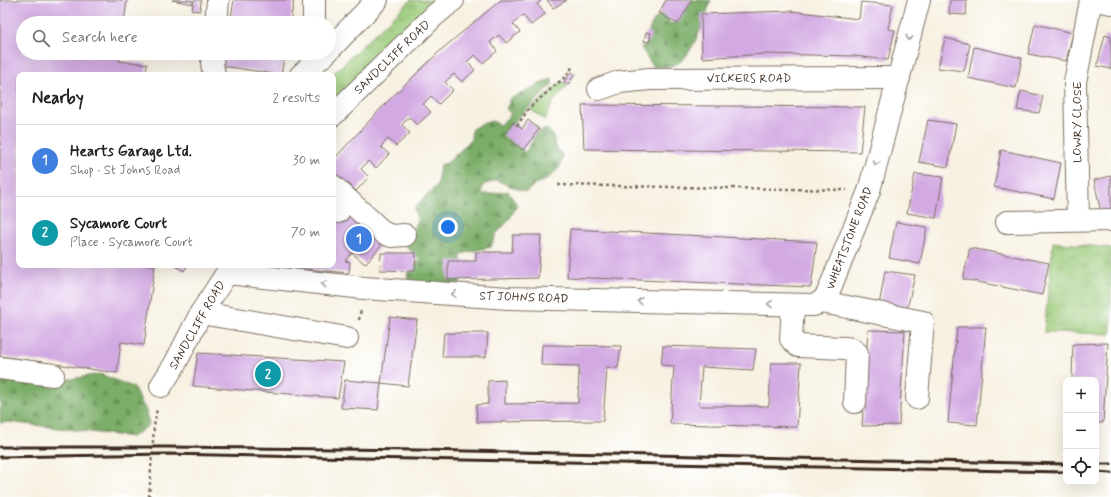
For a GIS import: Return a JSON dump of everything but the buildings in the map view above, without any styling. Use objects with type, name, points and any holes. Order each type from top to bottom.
[{"type":"street","points":[[217,16],[218,0]]},
{"type":"street","points":[[314,0],[314,16]]},
{"type":"street","points":[[336,43],[377,0]]},
{"type":"street","name":"SANDCLIFF ROAD","points":[[336,112],[435,15],[453,0]]},
{"type":"street","name":"WHEATSTONE ROAD","points":[[917,398],[923,322],[822,302],[828,293],[869,191],[919,0]]},
{"type":"street","name":"LOWRY CLOSE","points":[[1078,220],[1075,82],[1091,0]]},
{"type":"street","points":[[1097,0],[1111,3]]},
{"type":"street","points":[[212,60],[214,72]]},
{"type":"street","points":[[304,72],[318,60]]},
{"type":"street","name":"VICKERS ROAD","points":[[599,89],[619,82],[650,79],[899,78]]},
{"type":"street","points":[[336,189],[384,233],[391,236],[405,235]]},
{"type":"street","points":[[1007,222],[1111,220]]},
{"type":"street","name":"SANDCLIFF ROAD","points":[[161,386],[175,364],[201,313],[229,269]]},
{"type":"street","name":"ST JOHNS ROAD","points":[[229,269],[364,288],[508,298],[793,305],[812,305],[822,302]]},
{"type":"street","points":[[793,305],[791,339],[794,344],[798,346],[852,349],[857,353],[855,402]]},
{"type":"street","points":[[201,313],[347,338]]},
{"type":"street","points":[[0,368],[53,375]]},
{"type":"path","points":[[517,126],[529,108],[565,77],[574,65]]},
{"type":"path","points":[[558,185],[869,191]]},
{"type":"path","points":[[149,497],[154,427],[161,386]]},
{"type":"green space","points":[[411,0],[441,0],[336,100],[335,72]]},
{"type":"green space","points":[[686,0],[711,0],[695,42],[686,56],[678,63],[668,66],[654,67],[641,47],[647,45],[651,26],[653,22],[663,13],[671,24],[679,19]]},
{"type":"green space","points":[[552,79],[552,85],[517,119],[508,132],[525,153],[532,142],[534,133],[547,129],[553,135],[555,145],[563,157],[559,168],[547,180],[537,183],[526,192],[497,180],[483,185],[481,194],[508,191],[517,205],[509,220],[496,234],[491,247],[461,254],[460,284],[409,285],[407,274],[420,260],[404,244],[418,221],[414,209],[426,195],[437,186],[440,165],[447,163],[467,144],[471,139],[472,129],[481,124],[492,121],[500,125],[511,114],[506,109],[509,99]]},
{"type":"green space","points":[[562,81],[568,85],[553,102],[545,120],[530,109]]},
{"type":"green space","points":[[1053,242],[1111,248],[1111,334],[1044,332]]},
{"type":"green space","points":[[100,374],[133,387],[147,412],[149,425],[132,437],[9,422],[0,423],[0,380],[4,382],[19,379],[59,381]]},
{"type":"railway","points":[[0,447],[168,447],[419,450],[1063,464]]},
{"type":"railway","points":[[0,457],[167,454],[1063,472]]},
{"type":"railway","points":[[1099,464],[1111,464]]},
{"type":"railway","points":[[1099,472],[1111,473]]},
{"type":"place","name":"Hearts Garage Ltd.","points":[[359,239]]},
{"type":"place","name":"Sycamore Court","points":[[268,374]]}]
